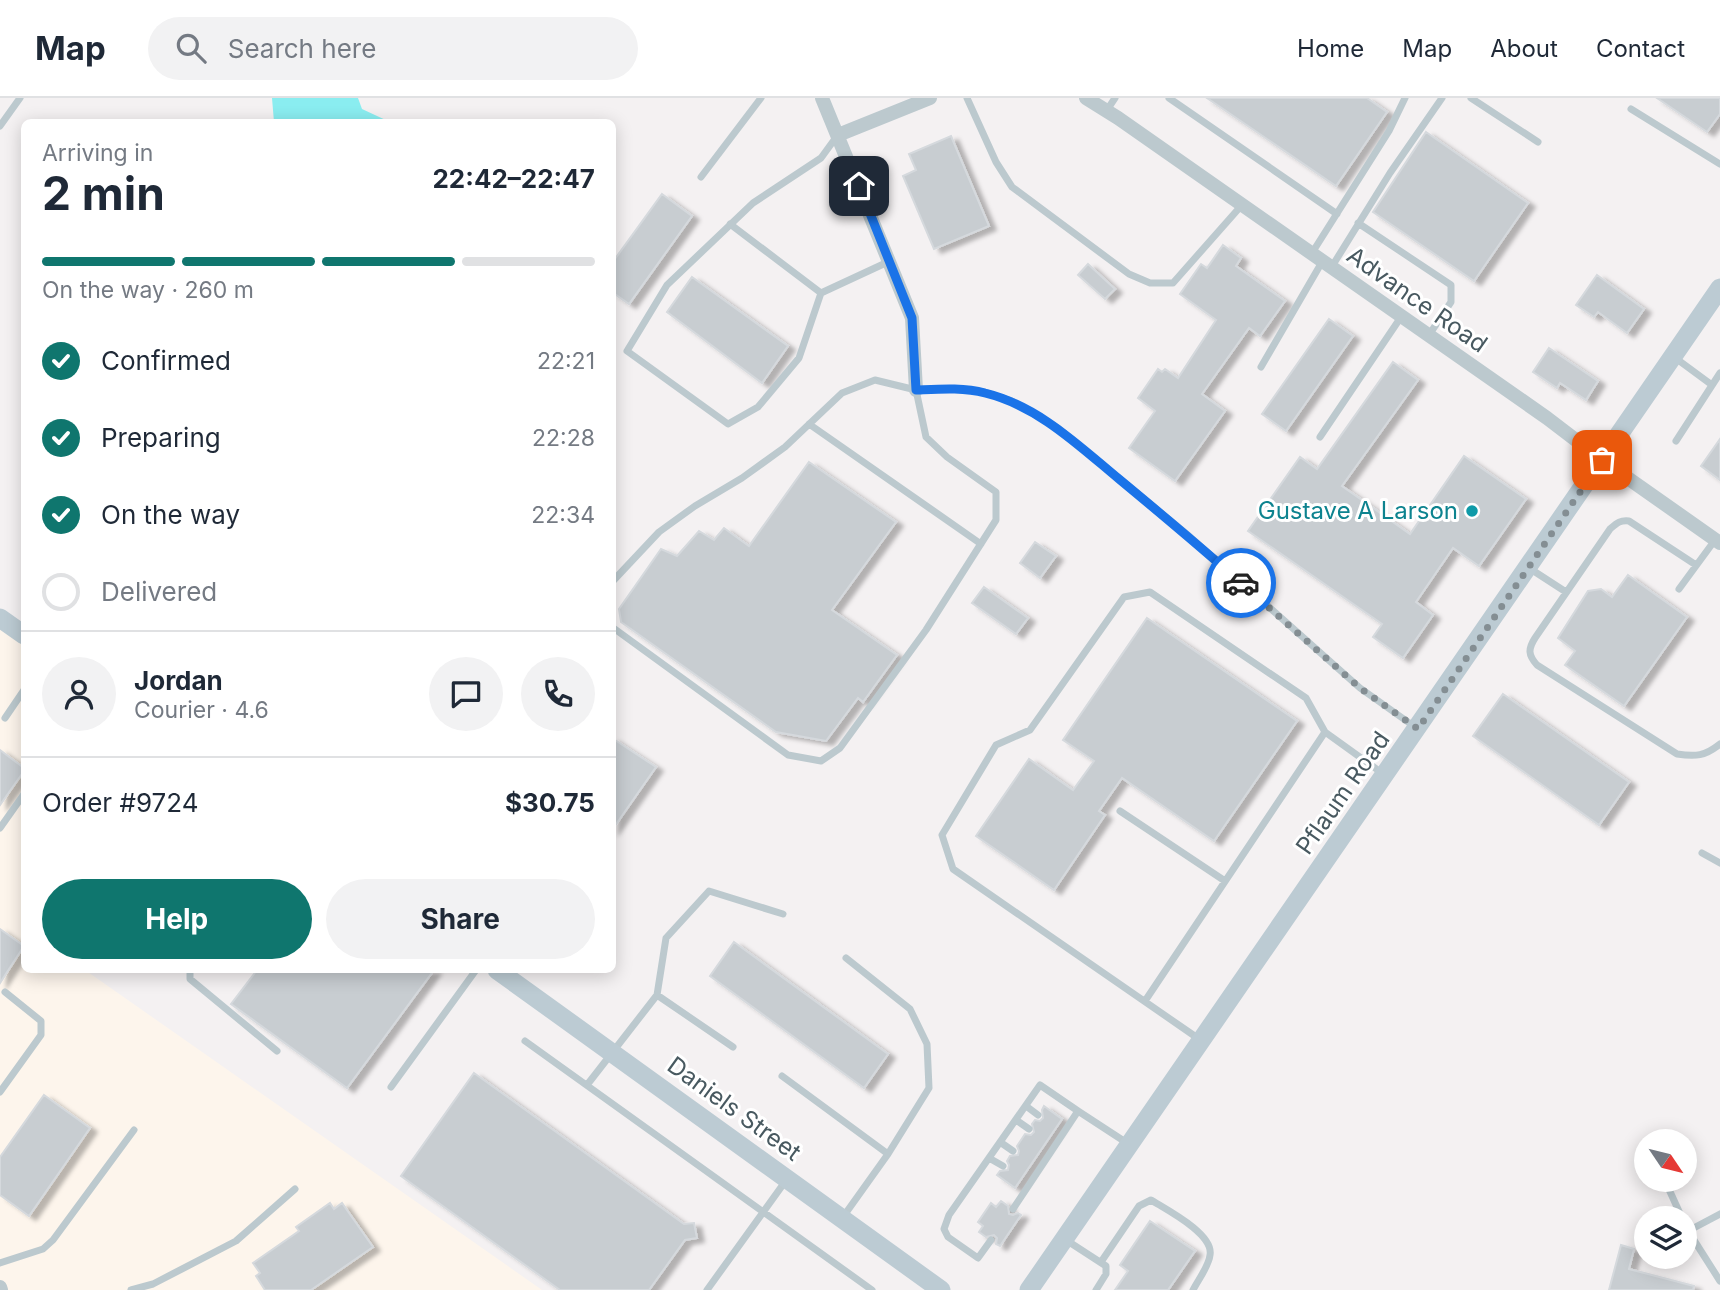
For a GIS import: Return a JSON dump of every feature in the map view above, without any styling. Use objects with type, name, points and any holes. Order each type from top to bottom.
[{"type":"street","points":[[822,98],[912,318],[916,390]]},
{"type":"street","points":[[838,135],[930,98]]},
{"type":"street","name":"Advance Road","points":[[1086,98],[1402,316],[1718,541]]},
{"type":"street","name":"Pflaum Road","points":[[1030,1290],[1720,288]]},
{"type":"street","points":[[0,618],[21,633]]},
{"type":"street","name":"Daniels Street","points":[[501,973],[941,1290]]},
{"type":"lane","points":[[0,126],[20,98]]},
{"type":"lane","points":[[701,177],[761,98]]},
{"type":"lane","points":[[967,98],[996,162],[1012,187],[1129,274],[1150,283],[1173,283],[1241,206]]},
{"type":"lane","points":[[1106,111],[1115,98]]},
{"type":"lane","points":[[1169,98],[1337,214]]},
{"type":"lane","points":[[1261,367],[1321,261],[1337,214],[1389,131],[1405,98]]},
{"type":"lane","points":[[1321,261],[1358,223],[1442,98]]},
{"type":"lane","points":[[1471,98],[1538,142]]},
{"type":"lane","points":[[1631,108],[1720,164]]},
{"type":"lane","points":[[838,135],[821,158],[753,203],[667,285],[627,351],[728,424],[758,407],[799,358],[821,293],[890,261]]},
{"type":"lane","points":[[1358,223],[1451,285],[1451,302],[1429,335]]},
{"type":"lane","points":[[730,225],[821,293]]},
{"type":"lane","points":[[1320,437],[1402,316]]},
{"type":"lane","points":[[1673,357],[1712,385]]},
{"type":"lane","points":[[1676,441],[1720,373]]},
{"type":"lane","points":[[616,578],[659,531],[785,447],[842,393],[875,380],[916,390],[958,389],[984,392],[1012,401],[1058,428],[1189,536],[1360,688],[1418,729]]},
{"type":"lane","points":[[616,630],[788,755],[821,761],[840,748],[926,629],[996,520],[996,492],[947,457],[926,437],[916,390]]},
{"type":"lane","points":[[809,424],[981,544]]},
{"type":"lane","points":[[1696,565],[1629,521],[1622,520],[1610,529],[1529,647],[1530,657],[1538,665],[1677,754],[1695,757],[1708,753],[1720,744]]},
{"type":"lane","points":[[1679,589],[1718,541]]},
{"type":"lane","points":[[1528,568],[1566,592]]},
{"type":"lane","points":[[1202,1041],[953,869],[942,835],[996,745],[1030,730],[1124,597],[1150,592],[1306,698],[1325,732],[1386,775]]},
{"type":"lane","points":[[5,718],[21,697]]},
{"type":"lane","points":[[1145,1002],[1325,732]]},
{"type":"lane","points":[[0,828],[21,798]]},
{"type":"lane","points":[[1120,811],[1225,881]]},
{"type":"lane","points":[[1702,853],[1720,863]]},
{"type":"lane","points":[[587,1085],[657,995],[666,938],[709,891],[783,914]]},
{"type":"lane","points":[[843,1217],[888,1154],[929,1088],[927,1044],[910,1009],[846,958]]},
{"type":"lane","points":[[190,973],[190,979],[277,1051]]},
{"type":"lane","points":[[391,1087],[474,973]]},
{"type":"lane","points":[[0,1092],[41,1035],[41,1021],[5,992]]},
{"type":"lane","points":[[657,995],[733,1047]]},
{"type":"lane","points":[[525,1041],[872,1290]]},
{"type":"lane","points":[[782,1076],[888,1154]]},
{"type":"lane","points":[[990,1240],[978,1258],[948,1237],[944,1229],[949,1215],[1040,1085],[1130,1146]]},
{"type":"lane","points":[[1026,1106],[1038,1115]]},
{"type":"lane","points":[[1013,1209],[1079,1111]]},
{"type":"lane","points":[[1016,1119],[1029,1129]]},
{"type":"lane","points":[[1057,1127],[1064,1132]]},
{"type":"lane","points":[[0,1263],[43,1249],[54,1240],[134,1130]]},
{"type":"lane","points":[[1047,1140],[1055,1146]]},
{"type":"lane","points":[[1000,1142],[1013,1151]]},
{"type":"lane","points":[[989,1158],[1003,1166]]},
{"type":"lane","points":[[1032,1162],[1041,1168]]},
{"type":"lane","points":[[707,1290],[787,1178]]},
{"type":"lane","points":[[1021,1178],[1030,1184]]},
{"type":"lane","points":[[131,1290],[153,1284],[236,1241],[295,1189]]},
{"type":"lane","points":[[1101,1262],[1139,1206],[1151,1200],[1183,1220],[1210,1245],[1210,1256],[1193,1290]]},
{"type":"lane","points":[[1697,1224],[1720,1214]]},
{"type":"lane","points":[[1065,1239],[1105,1266],[1106,1274],[1096,1290]]},
{"type":"lane","points":[[1697,1244],[1720,1281]]},
{"type":"shaded area","points":[[0,618],[21,633],[21,973],[89,973],[542,1290],[0,1290]]},
{"type":"water","points":[[272,98],[358,98],[362,109],[384,119],[274,119]]},
{"type":"building","points":[[1207,98],[1367,98],[1387,112],[1336,186]]},
{"type":"building","points":[[1657,98],[1720,98],[1720,114],[1707,132]]},
{"type":"building","points":[[1426,132],[1528,203],[1474,281],[1373,212]]},
{"type":"building","points":[[951,136],[989,226],[934,249],[903,176],[916,170],[909,154]]},
{"type":"building","points":[[662,194],[692,216],[629,304],[616,295],[616,257]]},
{"type":"building","points":[[1223,245],[1241,258],[1236,266],[1285,301],[1260,336],[1249,328],[1202,394],[1225,411],[1175,481],[1129,448],[1155,411],[1138,398],[1158,369],[1162,372],[1165,369],[1178,378],[1216,320],[1180,294],[1201,264],[1207,268]]},
{"type":"building","points":[[1088,264],[1115,289],[1105,299],[1078,275]]},
{"type":"building","points":[[1597,275],[1644,309],[1627,333],[1598,312],[1594,317],[1576,305]]},
{"type":"building","points":[[692,277],[788,346],[762,383],[667,312]]},
{"type":"building","points":[[1329,319],[1353,336],[1286,431],[1262,414]]},
{"type":"building","points":[[1549,348],[1598,381],[1586,400],[1560,383],[1557,388],[1533,372]]},
{"type":"building","points":[[1393,362],[1418,380],[1342,486],[1410,534],[1464,456],[1526,499],[1479,566],[1453,548],[1416,602],[1433,615],[1403,658],[1373,637],[1382,624],[1248,531],[1300,457],[1317,469]]},
{"type":"building","points":[[1720,439],[1720,480],[1701,466]]},
{"type":"building","points":[[809,462],[896,522],[832,610],[897,655],[863,702],[858,698],[826,741],[776,732],[621,622],[619,609],[661,549],[677,556],[699,531],[714,540],[724,528],[749,546]]},
{"type":"building","points":[[1035,542],[1056,556],[1040,578],[1020,563]]},
{"type":"building","points":[[1628,575],[1687,617],[1624,706],[1565,665],[1575,651],[1558,638],[1588,591],[1601,589],[1612,597]]},
{"type":"building","points":[[984,587],[1028,618],[1016,634],[972,603]]},
{"type":"building","points":[[1147,618],[1297,721],[1214,841],[1122,778],[1099,811],[1105,815],[1054,890],[976,836],[1029,759],[1073,790],[1094,761],[1063,740]]},
{"type":"building","points":[[1503,694],[1629,782],[1599,825],[1473,736]]},
{"type":"building","points":[[616,741],[656,767],[616,824]]},
{"type":"building","points":[[0,750],[21,766],[21,775],[0,805]]},
{"type":"building","points":[[0,929],[21,944],[21,951],[0,983]]},
{"type":"building","points":[[734,942],[888,1054],[864,1088],[710,976]]},
{"type":"building","points":[[255,973],[432,973],[347,1088],[231,1004]]},
{"type":"building","points":[[474,1073],[684,1224],[694,1223],[697,1238],[685,1240],[649,1290],[560,1290],[401,1176]]},
{"type":"building","points":[[44,1095],[90,1128],[29,1216],[0,1195],[0,1157]]},
{"type":"building","points":[[1044,1106],[1062,1119],[1015,1188],[997,1175],[1000,1171],[1008,1170],[1007,1161],[1010,1156],[1018,1155],[1017,1146],[1025,1134],[1031,1135],[1034,1132],[1032,1124],[1043,1118]]},
{"type":"building","points":[[1001,1201],[1008,1206],[1009,1214],[1021,1215],[1000,1246],[996,1244],[997,1238],[994,1235],[986,1237],[979,1232],[983,1226],[978,1222],[991,1203],[996,1207]]},
{"type":"building","points":[[330,1203],[334,1209],[342,1203],[373,1247],[311,1290],[265,1290],[256,1276],[260,1273],[253,1263],[299,1231],[296,1227]]},
{"type":"building","points":[[1150,1221],[1195,1251],[1168,1290],[1115,1290],[1128,1271],[1120,1265]]},
{"type":"building","points":[[1621,1245],[1634,1249],[1629,1269],[1694,1286],[1693,1290],[1609,1290]]},
{"type":"way so far","points":[[1241,583],[1360,688],[1418,729],[1602,460]]},
{"type":"place","name":"Gustave A Larson","points":[[1472,511]]},
{"type":"route","points":[[859,186],[912,318],[916,390],[958,389],[984,392],[1012,401],[1058,428],[1189,536],[1241,583]]}]
